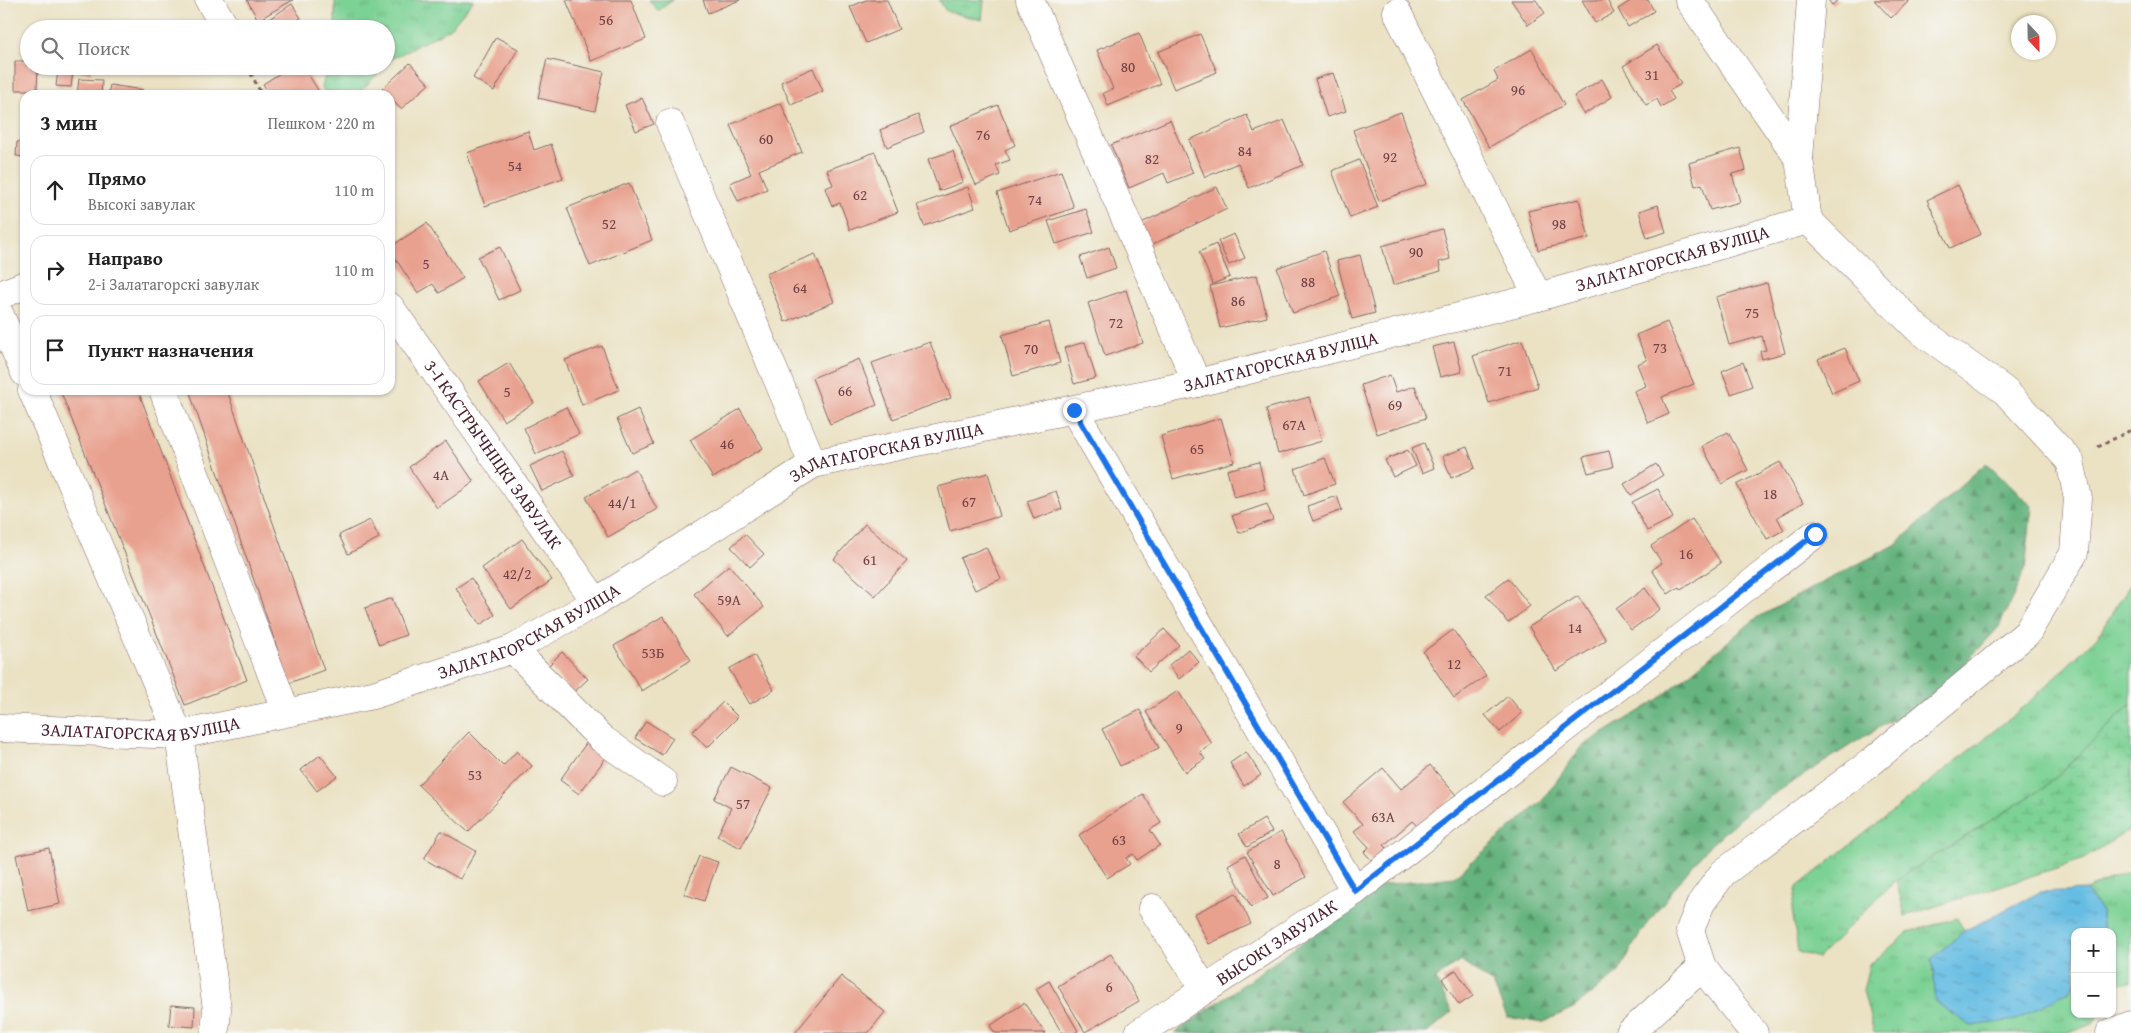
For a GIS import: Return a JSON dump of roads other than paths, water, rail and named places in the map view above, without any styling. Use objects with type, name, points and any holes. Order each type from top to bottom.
[{"type":"street","points":[[209,0],[221,20]]},
{"type":"street","points":[[1030,0],[1196,383]]},
{"type":"street","points":[[1689,0],[1799,159]]},
{"type":"street","points":[[1754,1033],[1702,967],[1690,930],[1701,903],[1723,873],[1870,763],[2027,633],[2074,553],[2078,498],[2070,461],[2005,391],[1918,329],[1808,220],[1799,159],[1811,0]]},
{"type":"street","points":[[1397,12],[1538,297]]},
{"type":"street","points":[[670,123],[814,464]]},
{"type":"street","name":"ЗАЛАТАГОРСКАЯ ВУЛІЦА","points":[[0,728],[179,734],[373,694],[512,649],[596,602],[814,464],[1196,383],[1538,297],[1808,220]]},
{"type":"street","points":[[0,295],[20,286]]},
{"type":"street","name":"3-І КАСТРЫЧНІЦКІ ЗАВУЛАК","points":[[395,314],[596,602]]},
{"type":"street","points":[[0,315],[20,361]]},
{"type":"street","points":[[34,395],[179,734],[216,1009],[215,1033]]},
{"type":"street","points":[[165,395],[286,712]]},
{"type":"street","points":[[1074,410],[1355,891]]},
{"type":"street","name":"ВЫСОКІ ЗАВУЛАК","points":[[1139,1033],[1355,891],[1815,534]]},
{"type":"street","points":[[512,649],[602,739],[663,782]]},
{"type":"street","points":[[1152,908],[1205,989]]},
{"type":"street","points":[[1630,1033],[1702,967]]},
{"type":"street","points":[[2110,1033],[2131,1026]]},
{"type":"water","points":[[2086,890],[2102,912],[2102,928],[2071,928],[2071,988],[2069,991],[2016,1020],[1971,1026],[1936,1002],[1932,959],[1964,931],[2040,892]]}]
